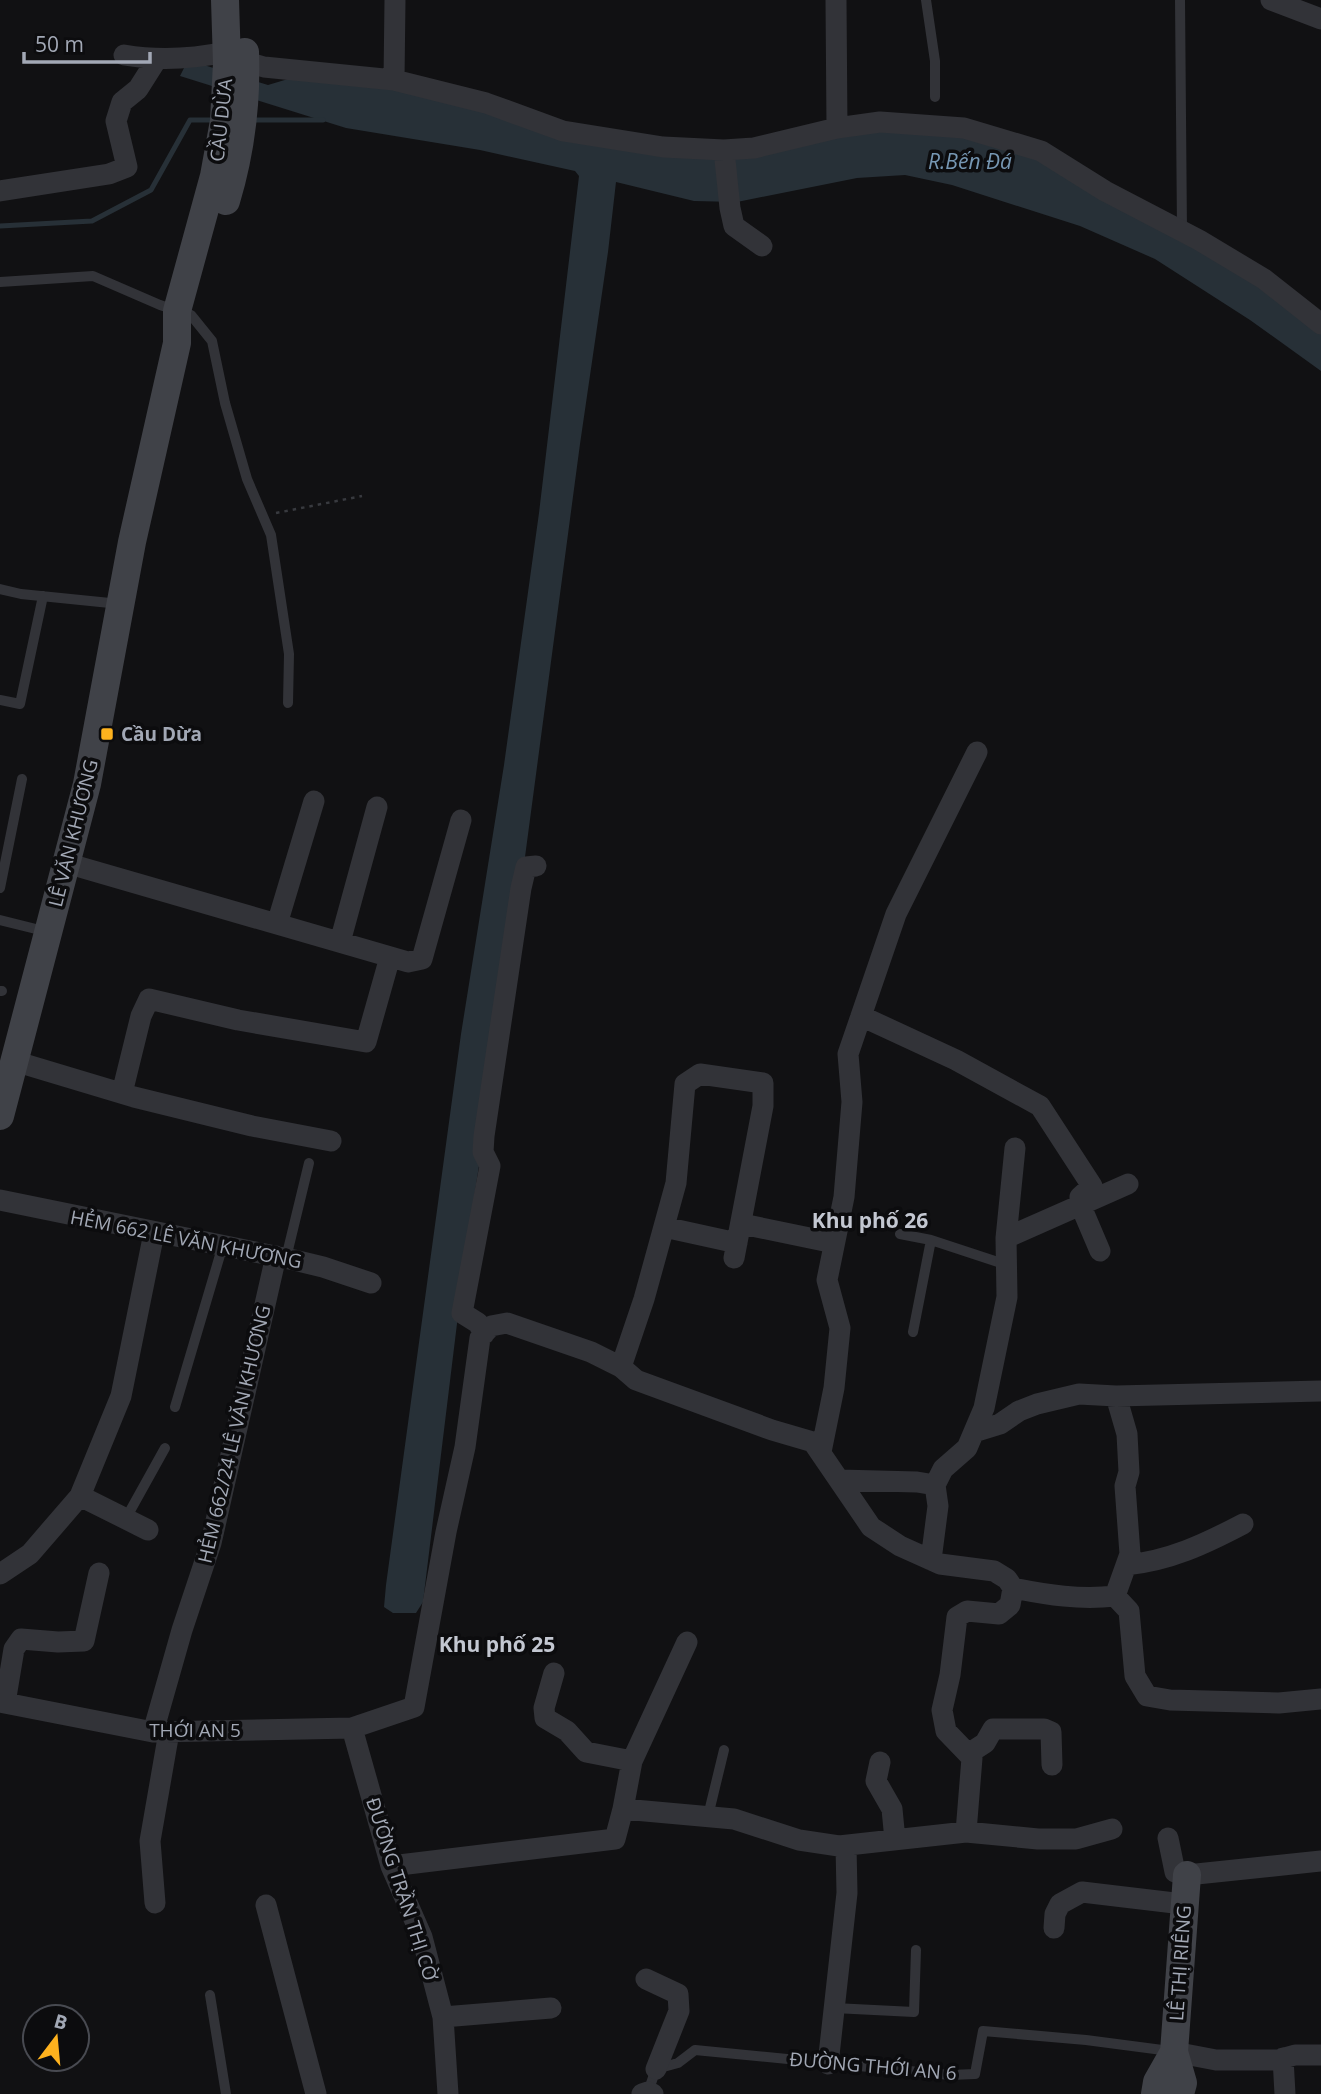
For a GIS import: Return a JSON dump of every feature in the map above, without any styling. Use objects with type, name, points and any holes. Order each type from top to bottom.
[{"type":"main road","points":[[225,0],[236,62]]},
{"type":"main road","points":[[236,62],[244,0]]},
{"type":"main road","name":"CẦU DỪA","points":[[223,180],[224,121],[236,62]]},
{"type":"main road","name":"LÊ VĂN KHƯƠNG","points":[[0,1116],[87,784],[120,604],[177,343],[223,180]]},
{"type":"main road","name":"LÊ THỊ RIÊNG","points":[[1181,2094],[1183,2083],[1174,2052],[1187,1875]]},
{"type":"main road","name":"LÊ THỊ RIÊNG","points":[[1154,2094],[1157,2082],[1174,2052]]},
{"type":"street","points":[[394,80],[396,0]]},
{"type":"street","points":[[836,0],[837,128]]},
{"type":"street","points":[[1271,0],[1321,19]]},
{"type":"street","points":[[124,55],[157,59],[199,58],[394,80],[486,103],[563,131],[663,147],[724,152],[880,121],[964,128],[1041,151],[1105,191],[1182,231],[1264,279],[1321,324]]},
{"type":"street","points":[[0,191],[109,174],[127,167],[116,121],[122,102],[138,89],[157,59]]},
{"type":"street","points":[[724,152],[734,226],[762,246]]},
{"type":"street","points":[[821,1452],[834,1388],[840,1328],[827,1280],[844,1197],[852,1102],[848,1054],[896,914],[977,752]]},
{"type":"street","points":[[277,924],[314,801]]},
{"type":"street","points":[[340,942],[377,807]]},
{"type":"street","points":[[66,863],[408,962],[422,959],[461,820]]},
{"type":"street","points":[[536,866],[526,867],[521,888],[484,1136],[483,1152],[490,1166],[462,1313],[478,1323],[484,1334],[491,1326],[507,1323],[591,1352],[621,1367],[636,1380],[772,1430],[813,1442],[871,1527],[900,1546],[931,1560],[960,1568],[994,1570],[1013,1588],[1086,1599],[1115,1596]]},
{"type":"street","points":[[122,1093],[141,1016],[149,999],[238,1020],[366,1042],[390,957]]},
{"type":"street","points":[[860,1016],[956,1060],[1040,1106],[1092,1186],[1080,1197],[1080,1204],[1100,1251]]},
{"type":"street","points":[[14,1061],[122,1093],[252,1126],[331,1141]]},
{"type":"street","points":[[621,1367],[644,1299],[676,1183],[685,1084],[700,1074],[763,1083],[763,1106],[738,1241]]},
{"type":"street","points":[[931,1560],[939,1506],[934,1485],[943,1469],[967,1448],[984,1408],[1007,1297],[1006,1238],[1015,1148]]},
{"type":"street","points":[[1006,1238],[1128,1184]]},
{"type":"street","name":"HẺM 662 LÊ VĂN KHƯƠNG","points":[[0,1200],[281,1257],[371,1283]]},
{"type":"street","points":[[664,1227],[738,1241],[834,1243]]},
{"type":"street","points":[[0,1574],[30,1554],[80,1496],[121,1396],[154,1233]]},
{"type":"street","name":"HẺM 662/24 LÊ VĂN KHƯƠNG","points":[[155,1903],[150,1842],[161,1732],[182,1630],[211,1543],[281,1257]]},
{"type":"street","name":"THỚI AN 5","points":[[3,1702],[161,1732],[352,1728],[414,1707],[446,1532],[465,1447],[481,1338],[484,1334]]},
{"type":"street","points":[[974,1432],[1000,1424],[1019,1411],[1037,1404],[1079,1394],[1116,1396],[1321,1391]]},
{"type":"street","points":[[1115,1596],[1130,1554],[1125,1486],[1129,1472],[1127,1434],[1116,1396]]},
{"type":"street","points":[[839,1480],[934,1485]]},
{"type":"street","points":[[80,1496],[148,1530]]},
{"type":"street","points":[[1126,1565],[1152,1563],[1196,1548],[1243,1524]]},
{"type":"street","points":[[3,1702],[14,1649],[21,1639],[84,1641],[99,1573]]},
{"type":"street","points":[[966,1832],[972,1758],[946,1731],[942,1710],[950,1675],[957,1617],[967,1611],[999,1614],[1010,1605],[1013,1588]]},
{"type":"street","points":[[1115,1596],[1129,1611],[1135,1676],[1147,1696],[1170,1700],[1279,1703],[1321,1699]]},
{"type":"street","points":[[391,1866],[615,1839],[632,1761],[687,1642]]},
{"type":"street","points":[[554,1673],[544,1708],[545,1718],[567,1731],[586,1752],[632,1761]]},
{"type":"street","name":"ĐƯỜNG TRẦN THỊ CỜ","points":[[352,1728],[391,1866],[422,1937],[443,2017],[449,2094]]},
{"type":"street","points":[[968,1754],[985,1743],[993,1729],[1044,1729],[1051,1732],[1052,1765]]},
{"type":"street","points":[[880,1762],[876,1781],[892,1809],[895,1840]]},
{"type":"street","points":[[623,1809],[734,1819],[799,1840],[846,1846],[966,1832],[1038,1839],[1076,1839],[1112,1829]]},
{"type":"street","points":[[1168,1838],[1175,1872],[1187,1875],[1321,1861]]},
{"type":"street","points":[[828,2064],[847,1893],[846,1846]]},
{"type":"street","points":[[1054,1928],[1055,1914],[1060,1904],[1082,1892],[1183,1904]]},
{"type":"street","points":[[266,1906],[316,2094]]},
{"type":"street","points":[[646,1979],[678,1994],[679,2011],[656,2070]]},
{"type":"street","points":[[443,2017],[551,2008]]},
{"type":"street","points":[[1174,2052],[1216,2060],[1283,2059],[1295,2055],[1321,2055]]},
{"type":"street","points":[[1283,2059],[1285,2094]]},
{"type":"lane","points":[[926,0],[935,61],[935,97]]},
{"type":"lane","points":[[1180,0],[1182,231]]},
{"type":"lane","points":[[0,282],[93,276],[184,313],[212,341],[225,403],[247,479],[271,535],[289,654],[288,703]]},
{"type":"lane","points":[[0,589],[120,604]]},
{"type":"lane","points":[[0,700],[20,704],[43,596]]},
{"type":"lane","points":[[0,888],[22,779]]},
{"type":"lane","points":[[0,920],[48,932]]},
{"type":"lane","points":[[281,1257],[309,1163]]},
{"type":"lane","points":[[900,1234],[931,1240],[1007,1265]]},
{"type":"lane","points":[[913,1332],[931,1240]]},
{"type":"lane","points":[[175,1407],[223,1245]]},
{"type":"lane","points":[[125,1520],[164,1448]]},
{"type":"lane","points":[[708,1816],[724,1750]]},
{"type":"lane","points":[[834,2008],[914,2012],[916,1950]]},
{"type":"lane","points":[[210,1995],[226,2094]]},
{"type":"lane","name":"ĐƯỜNG THỚI AN 6","points":[[656,2070],[678,2063],[695,2050],[950,2075],[975,2074],[983,2031],[1086,2040],[1174,2052]]},
{"type":"lane","points":[[648,2093],[656,2070]]},
{"type":"path","points":[[262,515],[362,496]]},
{"type":"water","name":"R.Bến Đá","points":[[188,60],[268,85],[288,79],[331,74],[688,155],[882,124],[1013,145],[1321,318],[1321,371],[1250,320],[1155,259],[1080,226],[952,185],[905,175],[857,178],[737,202],[694,201],[616,182],[515,932],[466,1250],[423,1602],[416,1613],[393,1613],[384,1607],[386,1585],[461,1034],[504,765],[539,513],[579,176],[575,171],[480,150],[346,128],[180,76]]},
{"type":"waterway","points":[[0,226],[92,221],[151,190],[190,120],[214,120]]},
{"type":"waterway","points":[[252,120],[323,120]]},
{"type":"place","name":"Cầu Dừa","points":[[107,734]]},
{"type":"district","name":"Khu phố 26","points":[[870,1220]]},
{"type":"district","name":"Khu phố 25","points":[[497,1644]]}]
